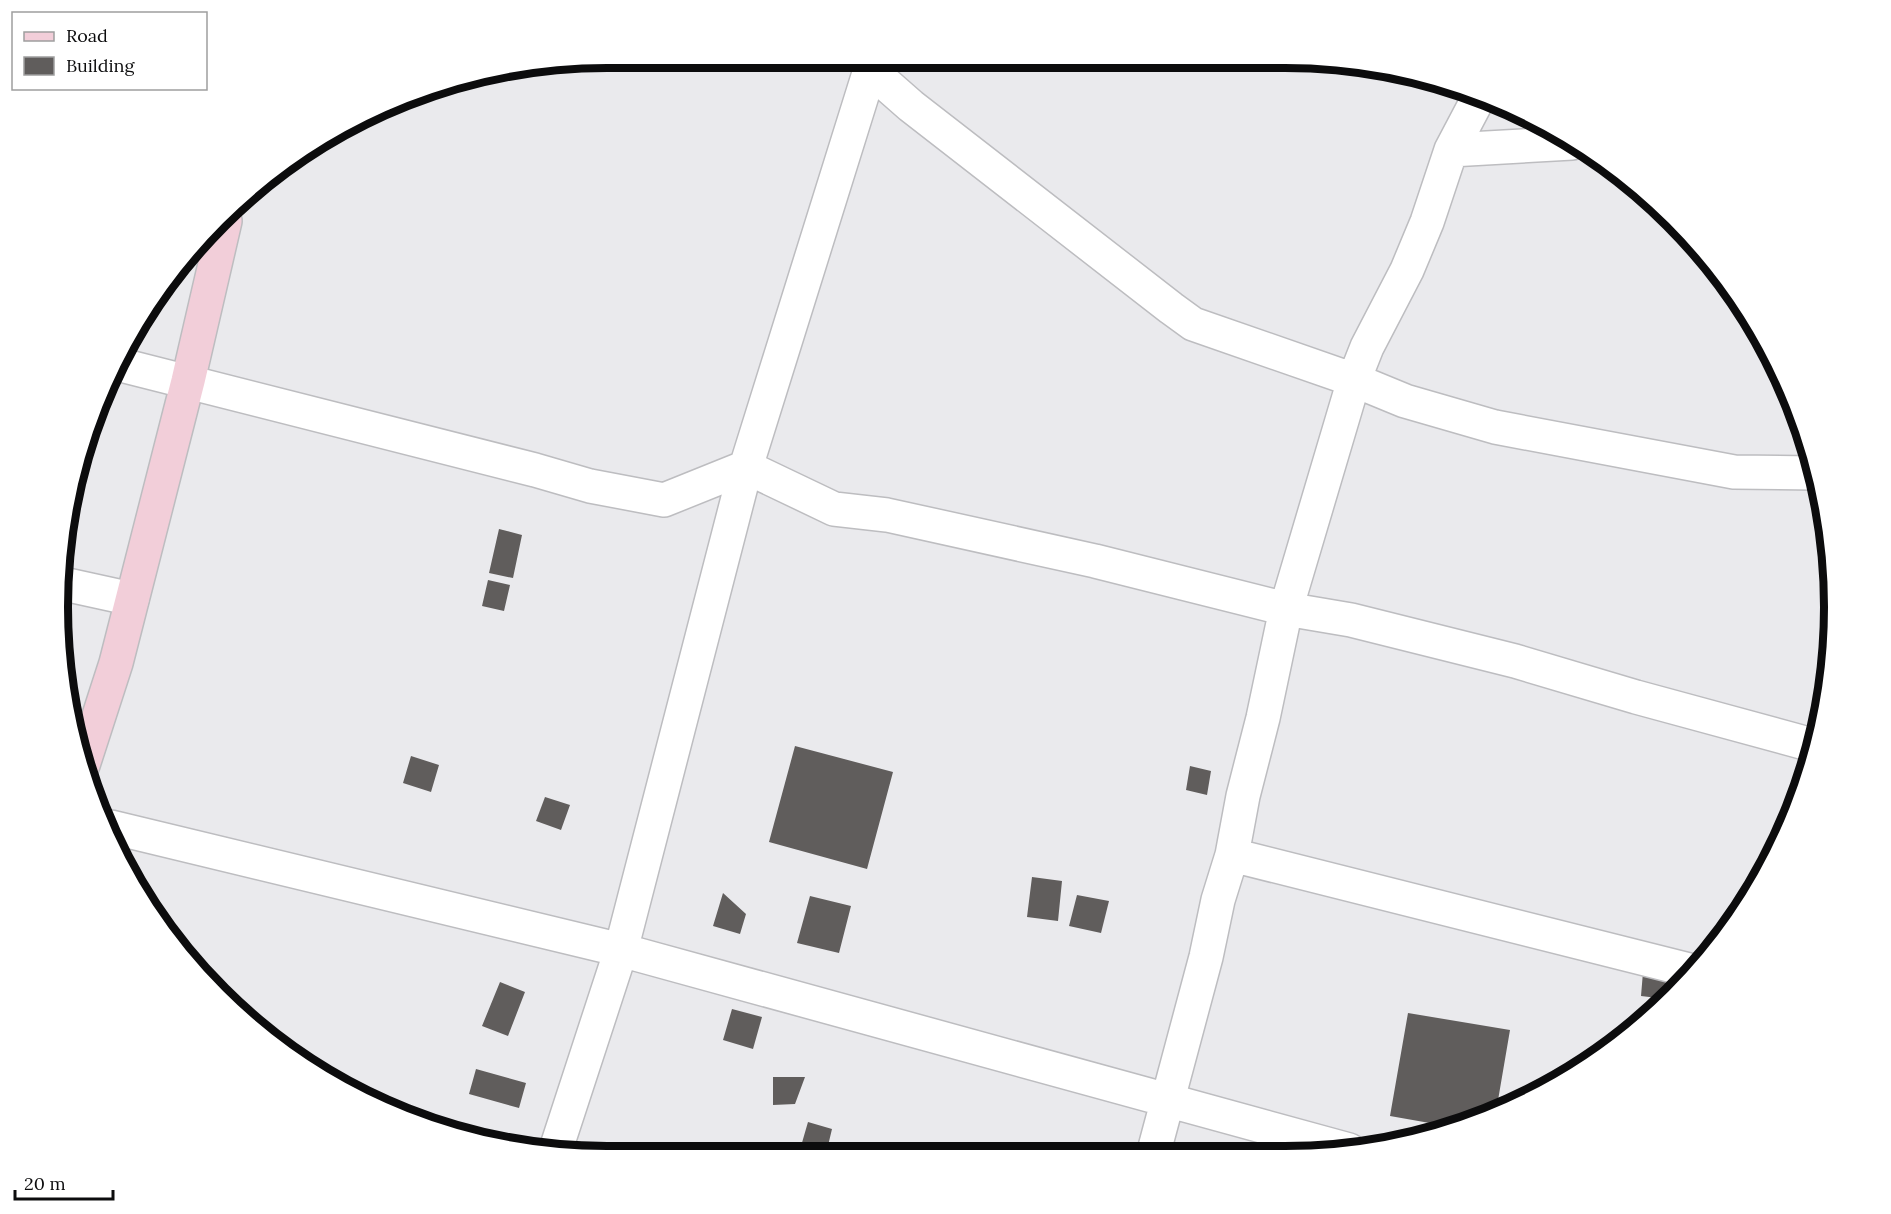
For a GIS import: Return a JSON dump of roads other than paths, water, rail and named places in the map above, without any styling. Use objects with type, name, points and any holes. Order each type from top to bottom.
[{"type":"street","points":[[558,1144],[621,950],[746,467],[869,68]]},
{"type":"street","points":[[874,68],[920,113],[1194,324],[1354,380],[1405,401],[1496,427],[1734,472],[1806,473]]},
{"type":"street","points":[[1155,1146],[1206,957],[1218,900],[1232,855],[1243,796],[1263,718],[1286,609],[1354,380],[1367,347],[1407,270],[1427,222],[1451,150],[1476,103]]},
{"type":"street","points":[[1451,150],[1560,144]]},
{"type":"street","points":[[87,752],[116,663],[188,381],[223,229]]},
{"type":"street","points":[[124,366],[590,486],[664,500],[746,467],[834,509],[887,515],[921,522],[1095,561],[1286,609],[1351,620],[1515,661],[1806,743]]},
{"type":"street","points":[[69,585],[132,599]]},
{"type":"street","points":[[115,827],[621,950],[1328,1144]]},
{"type":"street","points":[[1232,855],[1684,969]]}]
